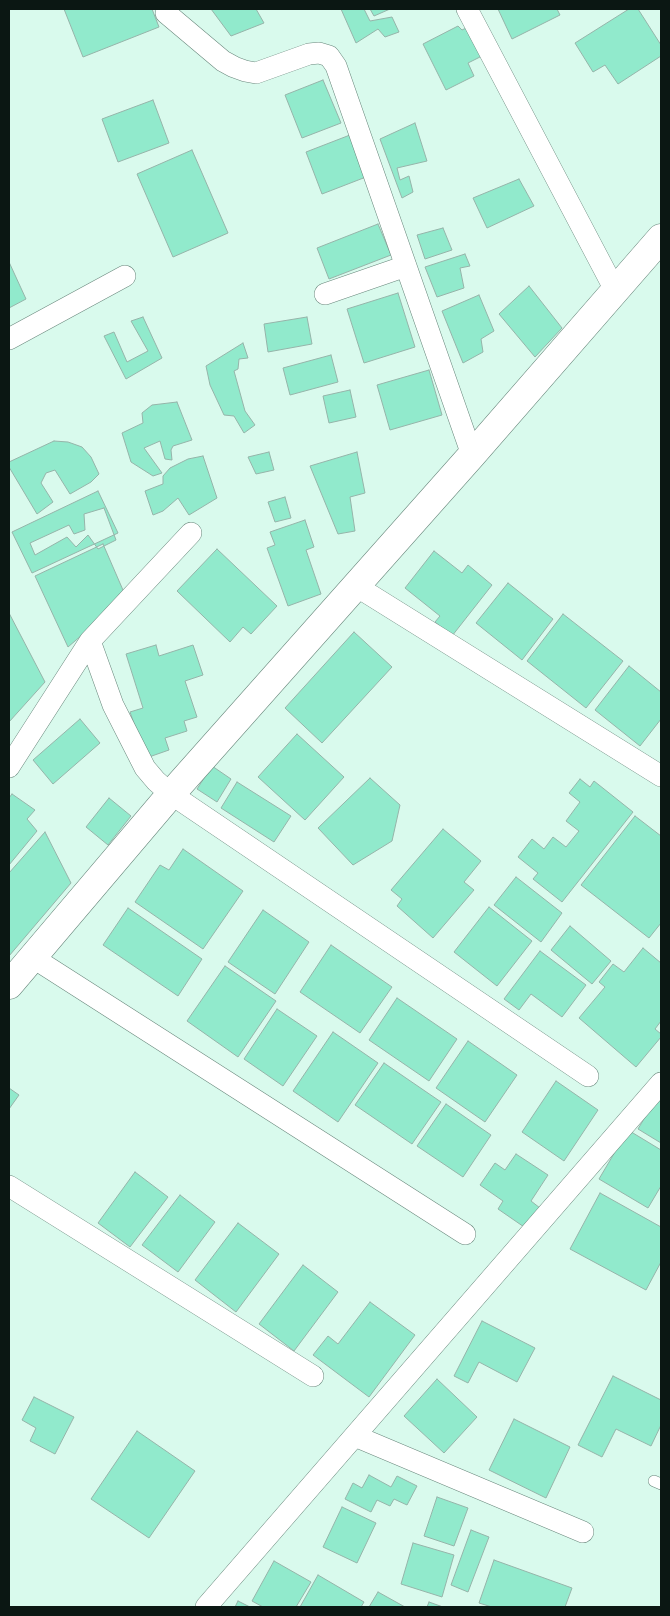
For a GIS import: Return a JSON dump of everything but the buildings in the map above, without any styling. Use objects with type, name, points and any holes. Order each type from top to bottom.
[{"type":"street","points":[[467,9],[616,292]]},
{"type":"street","points":[[166,12],[223,61],[245,71],[256,72],[308,54],[319,53],[329,56],[336,66],[472,455]]},
{"type":"street","points":[[9,985],[171,794],[616,292],[661,238]]},
{"type":"street","points":[[325,294],[406,266]]},
{"type":"street","points":[[9,339],[125,276]]},
{"type":"street","points":[[9,767],[90,641],[191,533]]},
{"type":"street","points":[[356,586],[661,776]]},
{"type":"street","points":[[90,641],[113,705],[141,760],[156,782],[588,1076]]},
{"type":"street","points":[[32,958],[465,1234]]},
{"type":"street","points":[[206,1607],[661,1083]]},
{"type":"street","points":[[9,1186],[313,1376]]},
{"type":"street","points":[[355,1436],[583,1532]]}]
